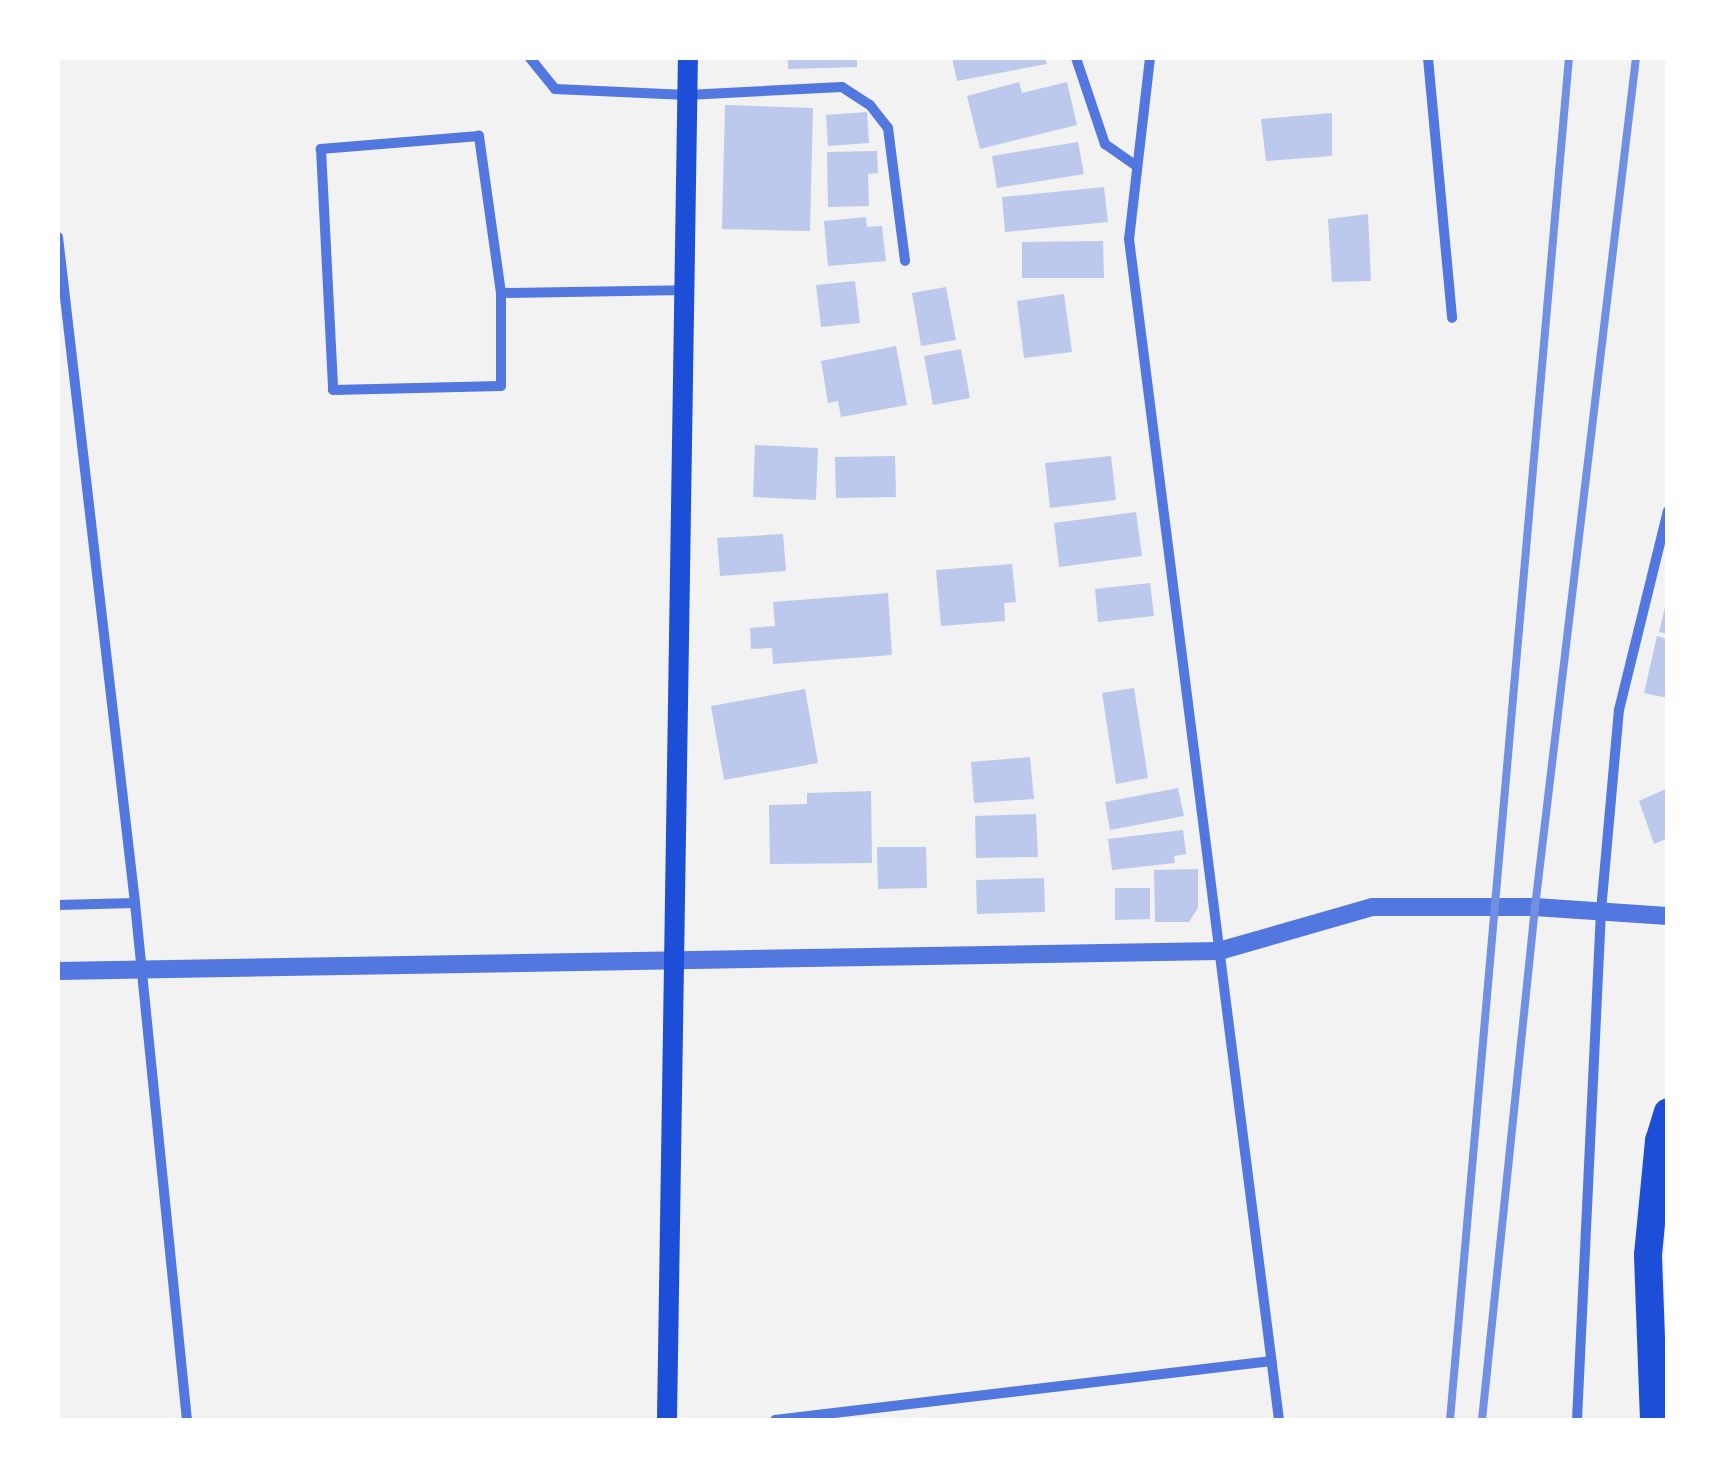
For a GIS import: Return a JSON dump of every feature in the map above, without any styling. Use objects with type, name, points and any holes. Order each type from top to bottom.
[{"type":"highway","points":[[1654,1420],[1648,1254],[1660,1141],[1668,1112]]},
{"type":"main road","points":[[667,1420],[671,959],[688,58]]},
{"type":"street","points":[[530,58],[554,89],[687,95],[842,87],[870,106],[888,128],[905,261]]},
{"type":"street","points":[[1076,58],[1105,144],[1136,165]]},
{"type":"street","points":[[1150,58],[1130,240],[1279,1420]]},
{"type":"street","points":[[1428,58],[1452,318]]},
{"type":"street","points":[[479,136],[502,292],[502,386],[333,390],[321,149],[479,136]]},
{"type":"street","points":[[58,237],[135,904],[187,1420]]},
{"type":"street","points":[[502,292],[684,290]]},
{"type":"street","points":[[1577,1420],[1601,910],[1619,710],[1663,550],[1668,510]]},
{"type":"street","points":[[58,905],[135,904]]},
{"type":"street","points":[[58,971],[1219,951],[1372,907],[1601,910],[1668,916]]},
{"type":"street","points":[[775,1420],[1272,1361]]},
{"type":"building","points":[[788,58],[857,58],[857,67],[788,69]]},
{"type":"building","points":[[952,58],[1045,58],[1047,64],[957,81]]},
{"type":"building","points":[[1019,82],[1022,93],[1067,82],[1077,125],[980,149],[967,96]]},
{"type":"building","points":[[725,105],[813,108],[810,231],[722,229]]},
{"type":"building","points":[[867,112],[869,143],[828,146],[826,115]]},
{"type":"building","points":[[1332,113],[1332,156],[1266,161],[1261,119]]},
{"type":"building","points":[[1078,142],[1084,174],[997,188],[992,156]]},
{"type":"building","points":[[877,151],[878,173],[868,174],[869,206],[828,207],[827,152]]},
{"type":"building","points":[[1104,187],[1108,222],[1005,232],[1002,197]]},
{"type":"building","points":[[1368,214],[1371,281],[1332,282],[1328,219]]},
{"type":"building","points":[[866,217],[867,227],[882,226],[886,261],[828,266],[824,221]]},
{"type":"building","points":[[1103,241],[1104,278],[1022,278],[1022,242]]},
{"type":"building","points":[[855,281],[860,323],[821,327],[816,285]]},
{"type":"building","points":[[946,287],[956,340],[921,346],[912,293]]},
{"type":"building","points":[[1064,294],[1072,352],[1024,358],[1017,301]]},
{"type":"building","points":[[896,346],[907,405],[841,417],[838,401],[828,403],[821,361]]},
{"type":"building","points":[[961,349],[970,398],[933,405],[924,356]]},
{"type":"building","points":[[755,445],[818,448],[816,500],[753,497]]},
{"type":"building","points":[[895,456],[896,497],[836,498],[835,457]]},
{"type":"building","points":[[1111,456],[1116,500],[1050,508],[1045,463]]},
{"type":"building","points":[[1136,512],[1142,556],[1059,567],[1054,523]]},
{"type":"building","points":[[783,534],[786,571],[720,576],[717,538]]},
{"type":"building","points":[[1012,564],[1016,602],[1004,603],[1005,621],[941,626],[936,570]]},
{"type":"building","points":[[1150,583],[1154,616],[1098,622],[1095,589]]},
{"type":"building","points":[[888,593],[892,655],[773,664],[772,648],[751,649],[750,628],[775,626],[773,602]]},
{"type":"building","points":[[1668,603],[1668,634],[1659,632]]},
{"type":"building","points":[[1657,636],[1668,639],[1668,698],[1644,693]]},
{"type":"building","points":[[1134,688],[1148,778],[1116,784],[1102,693]]},
{"type":"building","points":[[805,689],[818,763],[724,780],[711,706]]},
{"type":"building","points":[[1030,757],[1034,799],[974,803],[971,762]]},
{"type":"building","points":[[1178,788],[1184,816],[1110,830],[1105,802]]},
{"type":"building","points":[[1668,788],[1668,838],[1654,844],[1639,801]]},
{"type":"building","points":[[871,791],[872,863],[770,864],[769,805],[807,804],[807,793]]},
{"type":"building","points":[[1036,814],[1038,857],[976,858],[975,816]]},
{"type":"building","points":[[1183,830],[1186,854],[1174,856],[1175,863],[1112,870],[1108,839]]},
{"type":"building","points":[[877,847],[926,847],[927,888],[878,889]]},
{"type":"building","points":[[1198,869],[1198,908],[1189,922],[1155,922],[1154,870]]},
{"type":"building","points":[[1044,878],[1045,912],[977,914],[976,880]]},
{"type":"building","points":[[1115,888],[1150,888],[1150,919],[1115,920]]},
{"type":"railway","points":[[1450,1420],[1569,58]]},
{"type":"railway","points":[[1482,1420],[1535,907],[1636,58]]}]
